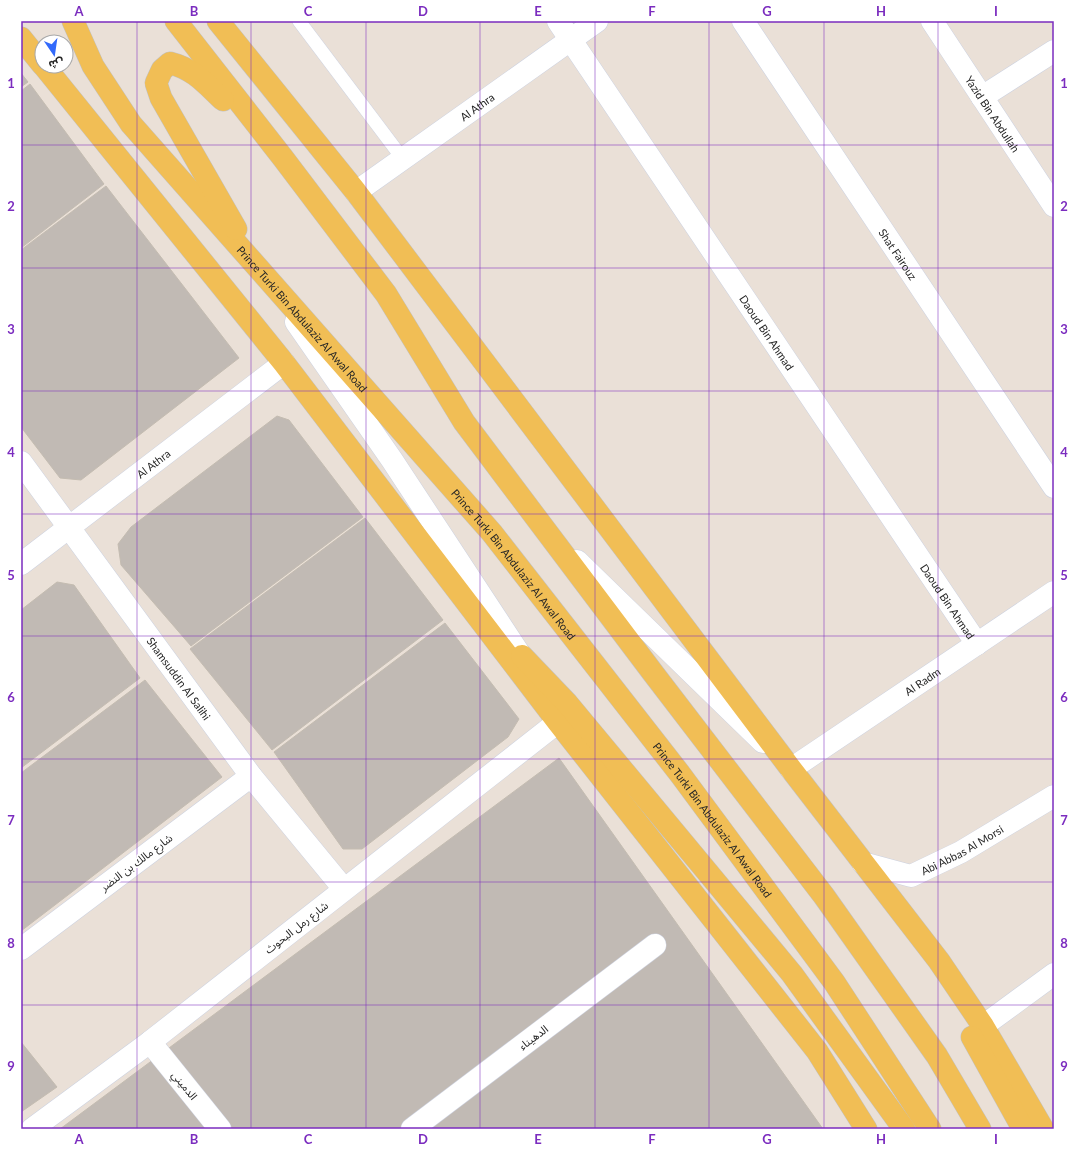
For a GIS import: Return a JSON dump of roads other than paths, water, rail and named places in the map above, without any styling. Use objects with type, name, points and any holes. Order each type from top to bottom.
[{"type":"main road","name":"Prince Turki Bin Abdulaziz Al Awal Road","points":[[73,21],[93,66],[131,124],[492,533],[680,774],[829,976],[930,1129]]},
{"type":"main road","points":[[176,21],[283,158],[386,294],[464,422],[824,896],[937,1056],[980,1129]]},
{"type":"main road","points":[[218,21],[356,192],[791,769],[939,961],[983,1026],[1043,1129]]},
{"type":"main road","points":[[21,38],[34,54]]},
{"type":"main road","points":[[257,267],[161,98],[156,82],[162,70],[170,63],[196,74],[283,158]]},
{"type":"main road","points":[[50,74],[284,363],[558,722],[817,1051],[866,1129]]},
{"type":"main road","points":[[516,649],[567,704],[792,974],[904,1129]]},
{"type":"main road","points":[[863,863],[960,1016],[1022,1129]]},
{"type":"street","name":"Daoud Bin Ahmad","points":[[558,21],[977,644]]},
{"type":"street","name":"Al Athra","points":[[356,192],[597,21]]},
{"type":"street","name":"Shat Fairouz","points":[[743,21],[1054,487]]},
{"type":"street","name":"Yazid Bin Abdullah","points":[[932,21],[1054,206]]},
{"type":"street","points":[[982,97],[1054,51]]},
{"type":"street","points":[[257,267],[392,460],[537,681],[558,722]]},
{"type":"street","name":"Al Athra","points":[[21,564],[284,363]]},
{"type":"street","name":"Shamsuddin Al Salihi","points":[[21,462],[70,526],[251,776],[344,889]]},
{"type":"street","points":[[544,529],[791,769]]},
{"type":"street","name":"Al Radm","points":[[791,769],[1054,592]]},
{"type":"street","name":"شارع رمل البحوث","points":[[32,1129],[150,1042],[558,722]]},
{"type":"street","name":"شارع مالك بن النضر","points":[[21,949],[251,776]]},
{"type":"street","name":"Abi Abbas Al Morsi","points":[[863,863],[911,876],[960,852],[1054,796]]},
{"type":"street","name":"الدهيناء","points":[[412,1129],[655,945]]},
{"type":"street","points":[[983,1026],[1054,974]]},
{"type":"street","name":"الدميني","points":[[150,1042],[220,1129]]},
{"type":"lane","points":[[299,21],[403,159]]}]
